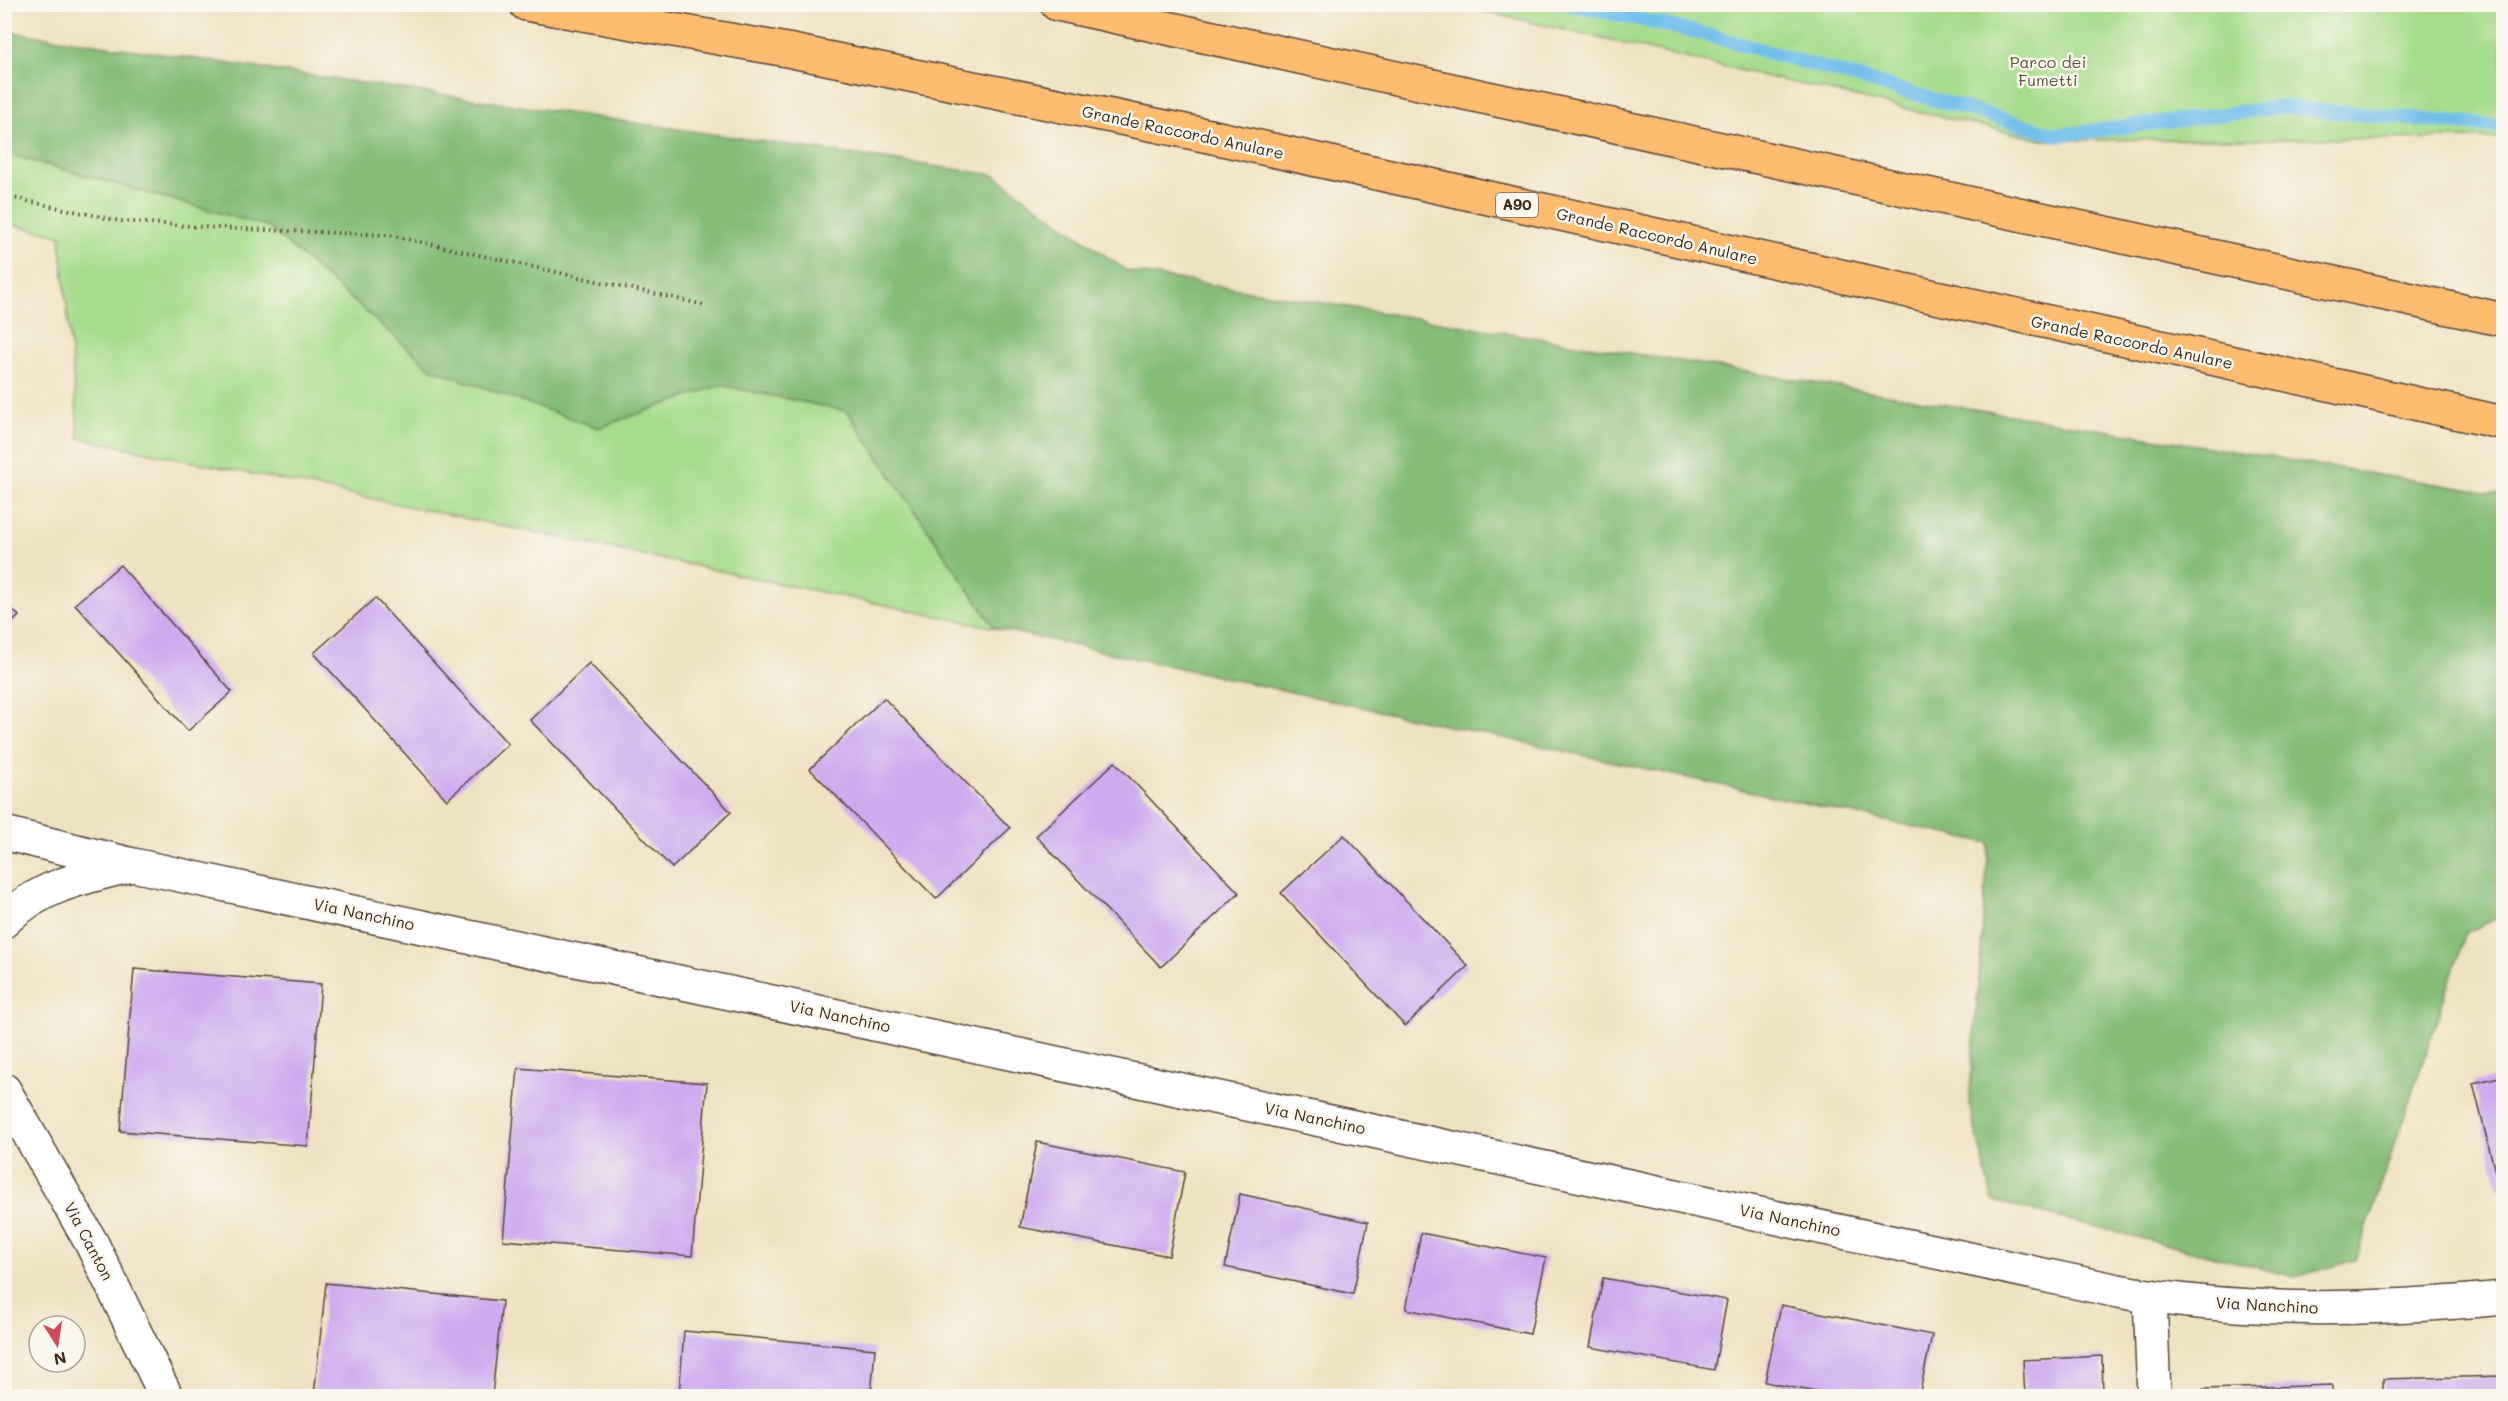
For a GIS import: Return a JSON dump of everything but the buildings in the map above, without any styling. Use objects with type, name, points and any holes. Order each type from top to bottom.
[{"type":"highway","name":"Grande Raccordo Anulare","points":[[526,4],[787,50],[1209,136],[2504,423]]},
{"type":"highway","points":[[1057,4],[2504,320]]},
{"type":"street","points":[[4,833],[133,865]]},
{"type":"street","points":[[4,921],[42,894],[68,882],[133,865]]},
{"type":"street","name":"Via Nanchino","points":[[133,865],[2150,1297],[2236,1304],[2342,1308],[2408,1307],[2504,1298]]},
{"type":"street","name":"Via Canton","points":[[4,1090],[92,1244],[166,1396]]},
{"type":"street","points":[[2150,1297],[2154,1396]]},
{"type":"path","points":[[4,196],[120,221],[217,228],[389,235],[705,305]]},
{"type":"green space","name":"Parco dei Fumetti","points":[[1456,5],[2503,5],[2503,138],[2043,140]]},
{"type":"green space","points":[[5,31],[994,175],[1127,271],[2503,495],[2503,915],[2466,933],[2356,1260],[2295,1277],[1993,1201],[1969,1104],[1989,843],[995,628],[847,411],[720,385],[598,428],[432,369],[267,226],[5,153]]},
{"type":"green space","points":[[4,153],[267,226],[432,369],[598,428],[720,385],[847,411],[995,628],[79,438],[60,235],[5,223]]},
{"type":"waterway","points":[[1570,4],[1705,34],[2058,135],[2282,107],[2504,127]]}]
